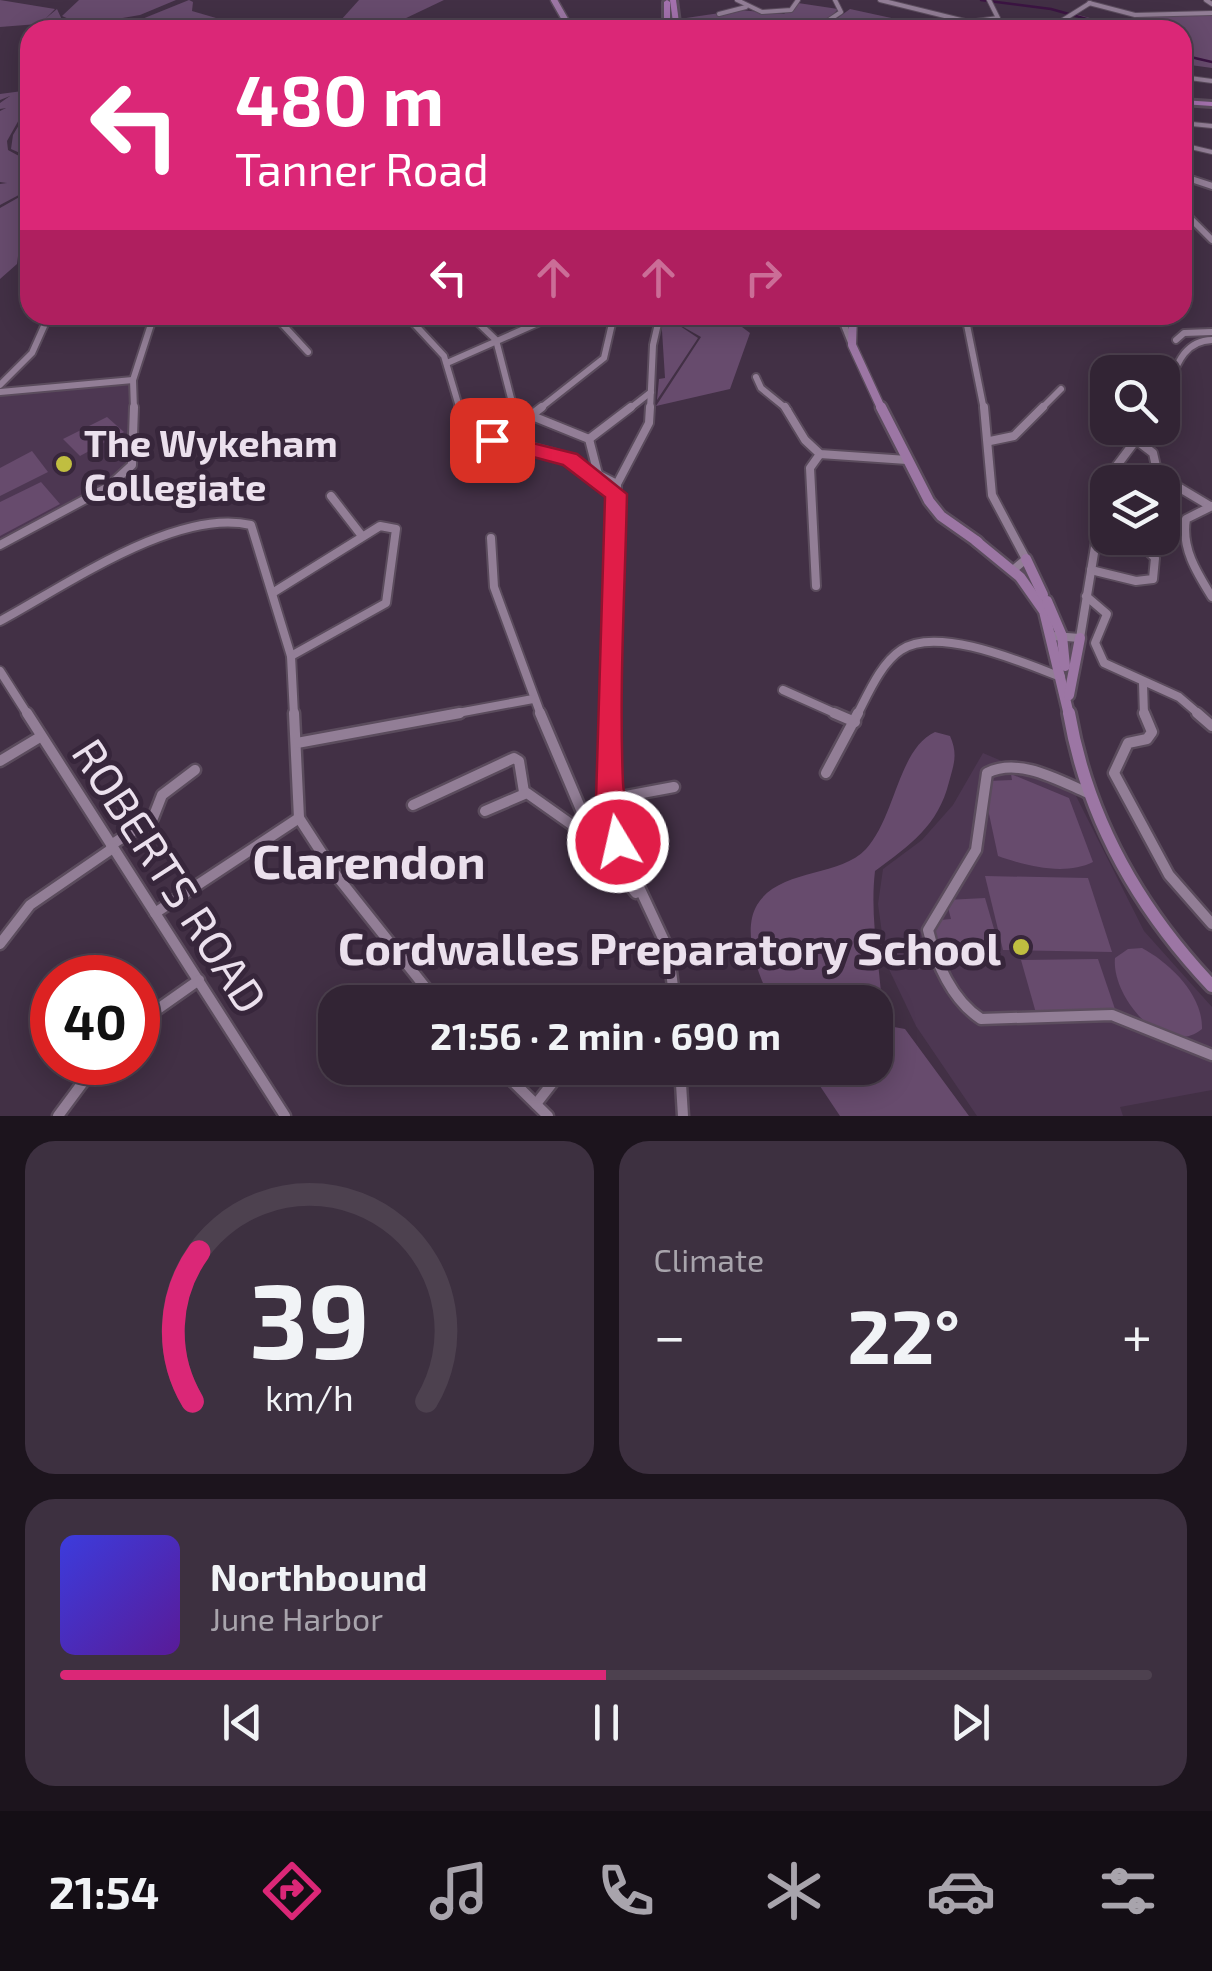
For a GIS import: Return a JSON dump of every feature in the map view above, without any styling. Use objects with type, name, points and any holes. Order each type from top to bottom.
[{"type":"main road","points":[[848,325],[852,345],[934,509],[976,541],[1019,565],[1045,602],[1057,636],[1072,731],[1088,792],[1163,929],[1212,986]]},
{"type":"main road","points":[[1069,695],[1080,638]]},
{"type":"main road","points":[[1064,677],[1072,731]]},
{"type":"street","points":[[737,0],[746,7]]},
{"type":"street","points":[[719,14],[746,7],[778,13],[794,8],[798,0]]},
{"type":"street","points":[[831,20],[841,12],[834,0]]},
{"type":"street","points":[[880,0],[967,20]]},
{"type":"street","points":[[989,1],[998,18],[991,20]]},
{"type":"street","points":[[1066,20],[1091,2],[1140,16],[1212,13]]},
{"type":"street","points":[[1192,220],[1212,240]]},
{"type":"street","points":[[0,389],[32,353],[45,325]]},
{"type":"street","points":[[0,545],[108,487],[128,471],[136,448],[133,380],[151,325]]},
{"type":"street","points":[[283,325],[308,352]]},
{"type":"street","points":[[415,325],[447,363],[457,405],[478,433],[560,455],[616,489]]},
{"type":"street","points":[[480,325],[496,340],[509,407],[589,439]]},
{"type":"street","points":[[447,363],[532,325]]},
{"type":"street","points":[[530,416],[604,358],[612,325]]},
{"type":"street","points":[[659,325],[647,432],[616,489],[610,800],[623,860],[668,948],[673,985]]},
{"type":"street","points":[[967,325],[990,441],[992,495],[1019,565]]},
{"type":"street","points":[[1176,340],[1184,333],[1212,332]]},
{"type":"street","points":[[1176,340],[1187,345],[1212,340]]},
{"type":"street","points":[[1176,340],[1180,355]]},
{"type":"street","points":[[1180,355],[1187,345]]},
{"type":"street","points":[[756,377],[761,388],[789,410],[805,440],[820,454],[907,460]]},
{"type":"street","points":[[0,389],[133,380]]},
{"type":"street","points":[[990,441],[1014,436],[1060,389]]},
{"type":"street","points":[[589,439],[651,392]]},
{"type":"street","points":[[589,439],[602,480]]},
{"type":"street","points":[[1057,636],[1080,638],[1106,480],[1132,445]]},
{"type":"street","points":[[1143,445],[1153,453],[1158,475],[1211,506]]},
{"type":"street","points":[[816,586],[810,468],[820,454]]},
{"type":"street","points":[[332,496],[362,536]]},
{"type":"street","points":[[1211,506],[1186,518],[1183,528],[1198,573],[1212,597]]},
{"type":"street","points":[[0,621],[177,531],[230,518],[247,522],[256,534],[292,656],[300,818],[336,875],[423,985]]},
{"type":"street","points":[[274,592],[384,524],[396,529],[386,603],[329,631],[292,656]]},
{"type":"street","points":[[491,538],[494,587],[533,699],[592,839],[642,899]]},
{"type":"street","points":[[1091,570],[1124,579],[1150,580],[1156,575],[1156,562],[1150,555]]},
{"type":"street","points":[[1086,596],[1107,614],[1096,643],[1099,657],[1114,670],[1180,698],[1212,726]]},
{"type":"street","points":[[826,773],[889,664],[912,645],[992,653],[1064,677]]},
{"type":"street","name":"ROBERTS ROAD","points":[[0,672],[285,1116]]},
{"type":"street","points":[[1143,683],[1144,716],[1152,732],[1147,739],[1128,743],[1114,773],[1169,875],[1212,924]]},
{"type":"street","points":[[783,690],[855,722]]},
{"type":"street","points":[[297,743],[533,699]]},
{"type":"street","points":[[0,761],[40,737]]},
{"type":"street","points":[[413,805],[514,758],[519,761],[524,792],[592,839]]},
{"type":"street","points":[[1088,792],[1023,770],[998,766],[987,773],[976,850],[928,930],[936,962],[966,1009],[981,1019],[1112,1015],[1212,1055]]},
{"type":"street","points":[[0,944],[27,908],[153,818],[162,794],[195,770]]},
{"type":"street","points":[[610,800],[674,787]]},
{"type":"street","points":[[485,811],[524,792]]},
{"type":"street","points":[[155,913],[300,818]]},
{"type":"street","points":[[602,855],[623,860]]},
{"type":"street","points":[[160,1007],[198,980]]},
{"type":"street","points":[[58,1116],[81,1085]]},
{"type":"street","points":[[516,1085],[548,1116]]},
{"type":"street","points":[[536,1104],[551,1085]]},
{"type":"street","points":[[681,1085],[684,1116]]},
{"type":"shaded area","points":[[0,0],[55,9],[45,19],[57,9],[62,20],[20,20],[20,25],[0,27]]},
{"type":"shaded area","points":[[79,0],[176,0],[140,15],[111,20],[71,20],[62,16]]},
{"type":"shaded area","points":[[189,0],[193,2],[192,11],[216,18],[142,19]]},
{"type":"shaded area","points":[[359,0],[444,0],[402,20],[341,20]]},
{"type":"shaded area","points":[[798,3],[838,9],[823,20],[686,18],[740,10],[784,14]]},
{"type":"shaded area","points":[[850,9],[900,20],[835,20]]},
{"type":"shaded area","points":[[1212,14],[1212,68],[1192,65],[1192,20],[1134,20]]},
{"type":"shaded area","points":[[20,91],[20,118],[7,141],[8,150],[20,157],[20,194],[0,205],[0,184],[7,183],[0,182],[0,111],[6,108],[0,109],[0,103],[10,96],[0,100],[0,94]]},
{"type":"shaded area","points":[[20,123],[20,153],[11,149]]},
{"type":"shaded area","points":[[20,197],[17,264],[0,279],[0,208]]},
{"type":"shaded area","points":[[662,325],[678,325],[698,338],[657,400],[659,379],[665,378]]},
{"type":"shaded area","points":[[680,325],[739,325],[750,333],[730,389],[656,406],[701,337]]},
{"type":"shaded area","name":"The Wykeham Collegiate","points":[[133,380],[134,454],[122,474],[0,546],[0,395]]},
{"type":"shaded area","points":[[107,417],[124,432],[80,456],[63,439]]},
{"type":"shaded area","points":[[32,451],[48,472],[0,496],[0,468]]},
{"type":"shaded area","points":[[41,482],[60,504],[0,536],[0,502]]},
{"type":"shaded area","points":[[935,732],[950,736],[954,764],[944,797],[930,823],[875,871],[880,985],[764,985],[751,941],[757,905],[780,885],[841,865],[866,849],[884,819],[905,768],[923,741]]},
{"type":"shaded area","name":"Cordwalles Preparatory School","points":[[983,753],[1074,792],[1144,931],[1212,1007],[1212,1090],[1120,1107],[1123,1116],[977,1116],[916,1026],[886,963],[878,904],[883,869],[922,840],[953,805]]},
{"type":"shaded area","points":[[1011,774],[1069,798],[1093,862],[1058,869],[998,856],[989,814],[988,781],[1012,780]]},
{"type":"shaded area","points":[[985,876],[1088,878],[1112,952],[1003,950]]},
{"type":"shaded area","points":[[985,898],[1001,953],[941,957],[930,921],[951,919],[946,900]]},
{"type":"shaded area","points":[[1142,948],[1183,981],[1197,1004],[1202,1029],[1187,1036],[1172,1036],[1143,1020],[1131,1006],[1116,974],[1115,958],[1128,949]]},
{"type":"shaded area","points":[[1098,959],[1116,1012],[1036,1013],[1021,960]]},
{"type":"shaded area","points":[[893,1027],[905,1029],[969,1116],[840,1116],[819,1085],[893,1085]]},
{"type":"waterway","points":[[981,0],[1051,9],[1090,20]]},
{"type":"waterway","points":[[1192,57],[1212,62]]},
{"type":"place","name":"The Wykeham Collegiate","points":[[64,464]]},
{"type":"place","name":"Cordwalles Preparatory School","points":[[1021,947]]},
{"type":"district","name":"Clarendon","points":[[369,860]]},
{"type":"route","points":[[492,440],[570,459],[616,494],[608,752],[610,800],[618,842]]}]
